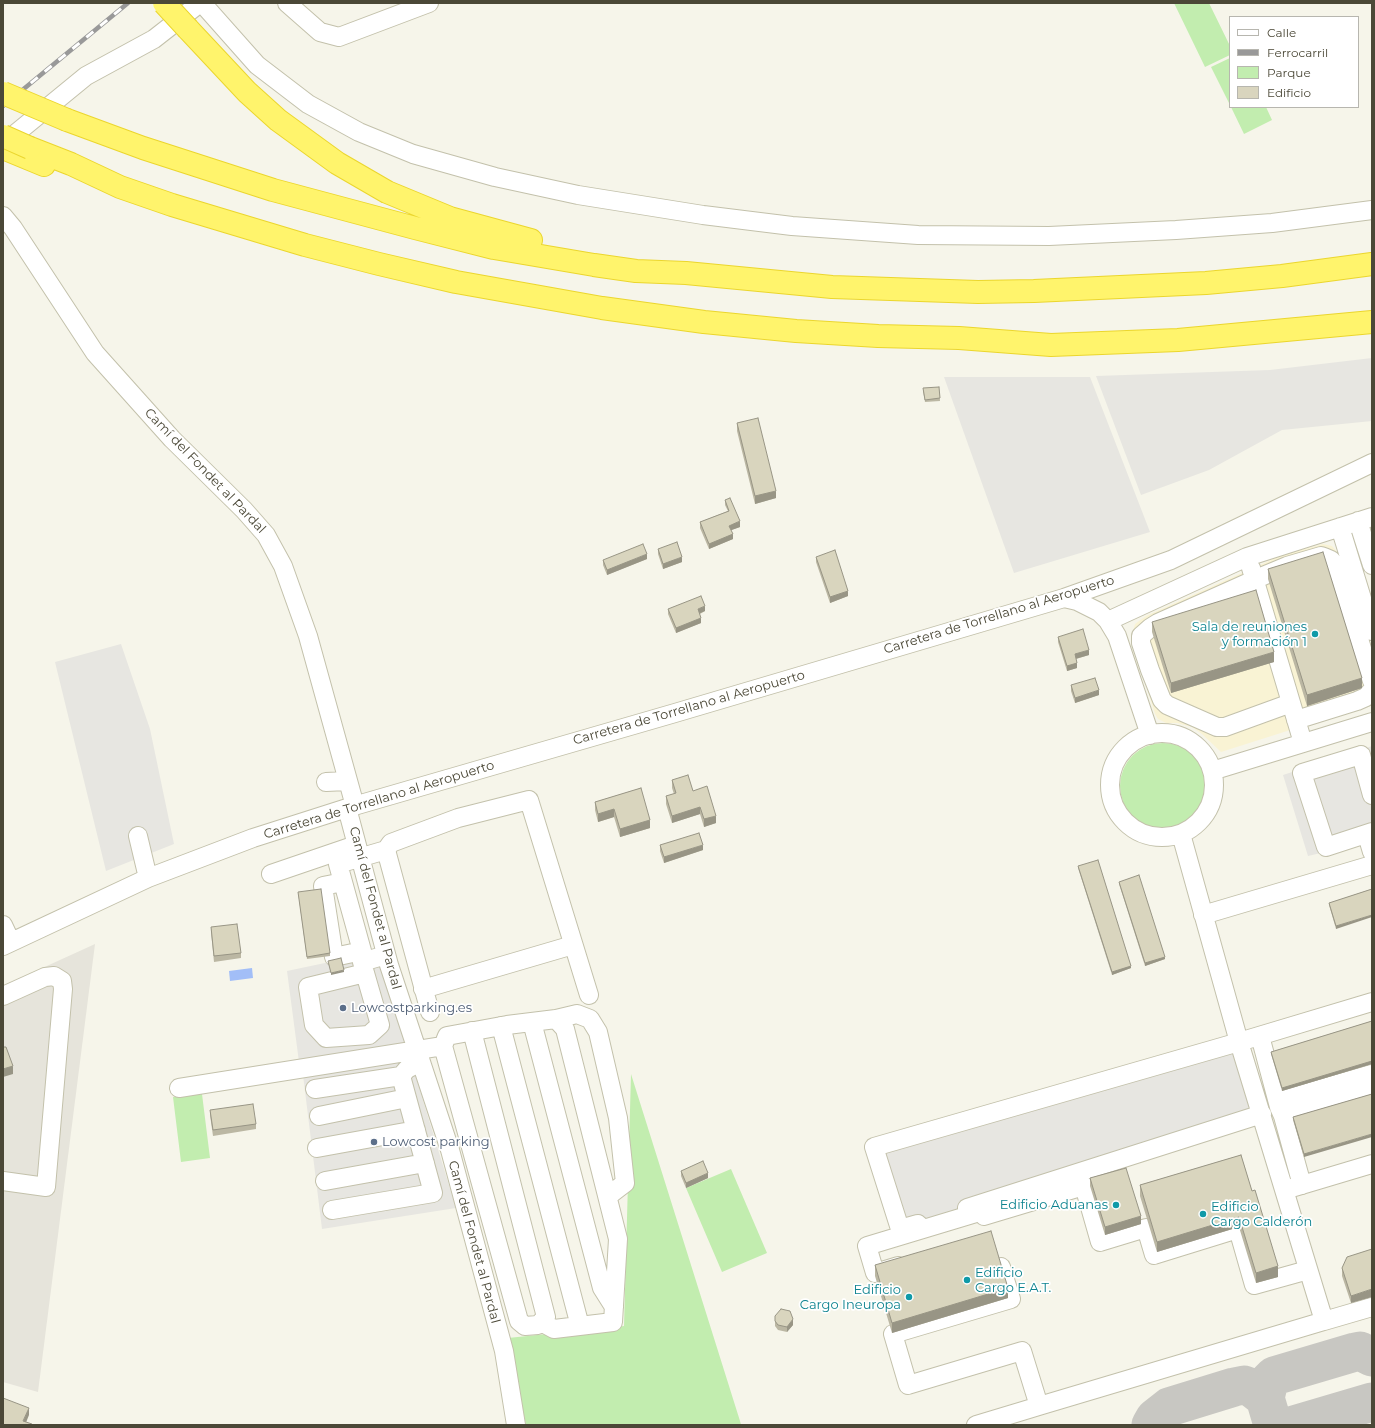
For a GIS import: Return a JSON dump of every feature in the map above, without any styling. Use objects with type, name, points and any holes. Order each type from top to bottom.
[{"type":"highway","points":[[164,3],[247,92],[278,120],[337,163],[387,192],[450,218],[499,233],[554,245],[646,259],[686,273]]},
{"type":"highway","points":[[3,93],[66,120],[143,148],[273,190],[494,248],[636,271],[686,273],[832,287],[978,292],[1034,291],[1206,283],[1282,276],[1372,264]]},
{"type":"highway","points":[[3,136],[71,164],[120,187]]},
{"type":"highway","points":[[3,148],[79,179],[120,187],[304,245],[380,264],[456,282],[602,308],[704,322],[796,331],[878,336],[959,338],[1051,345],[1178,340],[1372,322]]},
{"type":"highway","points":[[959,338],[1165,329],[1296,317],[1372,306]]},
{"type":"street","points":[[288,3],[320,32],[339,36],[429,3]]},
{"type":"street","points":[[3,144],[86,76],[154,39],[204,6],[257,65],[308,104],[359,132],[413,154],[495,177],[578,195],[703,215],[792,226],[918,235],[1049,236],[1176,230],[1280,222],[1372,210]]},
{"type":"street","name":"Camí del Fondet al Pardal","points":[[3,216],[13,228],[95,353],[172,440],[244,510],[266,535],[283,566],[308,636],[347,781],[359,851],[386,955],[450,1150],[504,1350],[516,1425]]},
{"type":"street","name":"Carretera de Torrellano al Aeropuerto","points":[[7,944],[148,878],[253,838],[351,807],[1064,598],[1171,560],[1372,463]]},
{"type":"street","points":[[1108,621],[1247,557],[1365,519],[1372,566]]},
{"type":"street","points":[[1340,527],[1372,631]]},
{"type":"street","points":[[1291,703],[1225,727],[1217,727],[1167,705],[1158,694],[1141,643],[1141,636],[1158,623],[1287,566],[1321,556],[1331,560],[1337,568],[1372,681]]},
{"type":"street","points":[[1247,557],[1303,743]]},
{"type":"street","points":[[1064,598],[1099,612],[1108,621],[1117,636],[1150,735]]},
{"type":"street","points":[[1296,720],[1357,701],[1366,697],[1372,690]]},
{"type":"street","points":[[1212,771],[1372,722]]},
{"type":"street","points":[[1166,734],[1182,737],[1195,745],[1206,757],[1212,771],[1214,786],[1212,802],[1205,815],[1194,826],[1180,834],[1164,837],[1147,835],[1137,830],[1120,816],[1112,800],[1110,784],[1114,767],[1122,753],[1135,741],[1150,735],[1166,734]]},
{"type":"street","points":[[1372,795],[1361,755],[1302,773],[1326,848],[1369,833],[1372,852]]},
{"type":"street","points":[[326,782],[347,781]]},
{"type":"street","points":[[386,850],[391,843],[458,818],[529,800],[589,996]]},
{"type":"street","points":[[1180,834],[1239,1042],[1262,1114],[1293,1187]]},
{"type":"street","points":[[138,836],[148,878]]},
{"type":"street","points":[[271,874],[359,851],[386,850]]},
{"type":"street","points":[[386,850],[430,1012]]},
{"type":"street","points":[[343,882],[338,864],[359,851]]},
{"type":"street","points":[[1203,915],[1372,865]]},
{"type":"street","points":[[3,925],[7,944]]},
{"type":"street","points":[[424,989],[573,945]]},
{"type":"street","points":[[365,973],[308,987],[314,1025],[326,1038],[369,1035],[380,1025],[362,962],[386,955]]},
{"type":"street","points":[[3,996],[45,976],[54,976],[62,981],[63,989],[46,1187],[3,1181]]},
{"type":"street","points":[[1262,1114],[900,1229],[874,1147],[1260,1036],[1372,1002]]},
{"type":"street","points":[[303,1081],[419,1056],[442,1046],[447,1036],[501,1026],[556,1019],[577,1014],[590,1019],[598,1032],[618,1118],[625,1183],[608,1196]]},
{"type":"street","points":[[541,1322],[554,1329],[613,1322],[618,1239],[565,1029],[556,1019]]},
{"type":"street","points":[[532,1022],[602,1288],[614,1307]]},
{"type":"street","points":[[501,1026],[580,1326]]},
{"type":"street","points":[[442,1046],[519,1321],[525,1326],[538,1325],[546,1317],[472,1031]]},
{"type":"street","points":[[1260,1036],[1281,1111],[1308,1270],[1324,1321]]},
{"type":"street","points":[[179,1088],[401,1076],[419,1056]]},
{"type":"street","points":[[1281,1111],[1282,1100],[1372,1074]]},
{"type":"street","points":[[332,1210],[434,1193],[401,1076]]},
{"type":"street","points":[[1281,1111],[1372,1091]]},
{"type":"street","points":[[319,1116],[407,1098]]},
{"type":"street","points":[[317,1148],[416,1130]]},
{"type":"street","points":[[324,1181],[425,1163]]},
{"type":"street","points":[[1293,1187],[1372,1164]]},
{"type":"street","points":[[911,1262],[875,1273],[866,1246],[983,1211],[984,1216],[1084,1186],[1100,1242],[1146,1228],[1154,1254],[1238,1229],[1254,1285],[1308,1270]]},
{"type":"street","points":[[997,1253],[1011,1298],[893,1334],[908,1385],[1022,1351],[1039,1406]]},
{"type":"street","points":[[976,1425],[1372,1307]]},
{"type":"shaded area","points":[[1372,358],[1372,421],[1282,430],[1209,470],[1141,495],[1096,376],[1270,370]]},
{"type":"shaded area","points":[[944,377],[1090,377],[1150,532],[1014,573]]},
{"type":"shaded area","points":[[1323,544],[1332,546],[1338,553],[1372,659],[1372,704],[1221,752],[1202,734],[1192,727],[1177,723],[1166,723],[1158,719],[1155,714],[1131,638],[1135,624],[1146,616],[1280,556]]},
{"type":"shaded area","points":[[121,644],[150,729],[174,844],[106,871],[55,662]]},
{"type":"shaded area","points":[[1372,746],[1372,841],[1308,856],[1283,775]]},
{"type":"shaded area","points":[[95,944],[38,1392],[3,1382],[3,986]]},
{"type":"shaded area","name":"Lowcostparking.es","points":[[377,952],[406,1045],[299,1062],[287,971]]},
{"type":"shaded area","points":[[1239,1042],[1262,1114],[900,1229],[874,1147]]},
{"type":"shaded area","name":"Lowcost parking","points":[[410,1058],[456,1208],[322,1229],[303,1075]]},
{"type":"green space","points":[[1174,3],[1209,3],[1229,44],[1229,55],[1205,67]]},
{"type":"green space","points":[[1229,58],[1229,103],[1211,67]]},
{"type":"green space","points":[[1231,108],[1266,108],[1272,120],[1244,134]]},
{"type":"green space","points":[[1155,743],[1171,743],[1180,746],[1194,755],[1203,769],[1206,778],[1206,794],[1203,803],[1194,817],[1180,826],[1171,829],[1155,829],[1139,822],[1132,817],[1127,810],[1120,794],[1120,778],[1127,762],[1132,755],[1139,750]]},
{"type":"green space","points":[[631,1074],[741,1425],[526,1425],[508,1338],[624,1326]]},
{"type":"green space","points":[[202,1094],[210,1158],[181,1162],[173,1097]]},
{"type":"green space","points":[[731,1169],[767,1253],[722,1272],[686,1188]]},
{"type":"water","points":[[252,968],[253,978],[230,981],[229,971]]},
{"type":"building","points":[[939,387],[940,398],[925,400],[923,388]]},
{"type":"building","points":[[758,418],[776,491],[755,496],[737,423]]},
{"type":"building","points":[[730,498],[740,521],[729,526],[733,534],[709,544],[700,522],[729,511],[725,500]]},
{"type":"building","points":[[677,542],[682,557],[663,564],[658,549]]},
{"type":"building","points":[[643,544],[647,554],[607,570],[603,560]]},
{"type":"building","points":[[835,550],[848,591],[830,597],[816,557]]},
{"type":"building","name":"Sala de reuniones y formación 1","points":[[1323,552],[1362,678],[1307,695],[1268,569]]},
{"type":"building","points":[[1256,590],[1274,652],[1171,683],[1152,622]]},
{"type":"building","points":[[701,596],[705,606],[698,609],[701,618],[676,628],[668,609]]},
{"type":"building","points":[[1083,629],[1089,650],[1075,654],[1077,663],[1067,666],[1058,637]]},
{"type":"building","points":[[1095,678],[1099,690],[1075,698],[1071,685]]},
{"type":"building","points":[[688,775],[693,791],[707,786],[716,816],[704,819],[700,807],[672,816],[666,796],[676,793],[672,780]]},
{"type":"building","points":[[641,788],[650,820],[620,829],[614,809],[598,814],[595,802]]},
{"type":"building","points":[[699,833],[703,845],[664,857],[660,845]]},
{"type":"building","points":[[1098,860],[1131,966],[1112,972],[1078,866]]},
{"type":"building","points":[[1139,875],[1165,957],[1145,963],[1119,882]]},
{"type":"building","points":[[321,889],[330,953],[307,957],[298,892]]},
{"type":"building","points":[[1372,889],[1372,915],[1336,926],[1329,903]]},
{"type":"building","points":[[237,924],[241,953],[214,956],[211,927]]},
{"type":"building","points":[[341,958],[344,970],[331,973],[328,961]]},
{"type":"building","points":[[1372,1021],[1372,1061],[1282,1088],[1271,1052]]},
{"type":"building","points":[[3,1047],[6,1047],[13,1066],[3,1069]]},
{"type":"building","points":[[1372,1094],[1372,1134],[1304,1154],[1293,1117]]},
{"type":"building","points":[[253,1104],[256,1124],[213,1130],[210,1110]]},
{"type":"building","name":"Edificio Cargo Calderón","points":[[1241,1155],[1252,1191],[1255,1190],[1278,1266],[1256,1273],[1239,1217],[1157,1242],[1140,1185]]},
{"type":"building","points":[[703,1161],[708,1173],[686,1183],[681,1171]]},
{"type":"building","name":"Edificio Aduanas","points":[[1126,1168],[1141,1216],[1105,1227],[1090,1178]]},
{"type":"building","points":[[991,1231],[1008,1288],[892,1323],[875,1265]]},
{"type":"building","points":[[1372,1249],[1372,1289],[1351,1296],[1342,1268],[1347,1257]]},
{"type":"building","points":[[781,1309],[790,1311],[793,1319],[787,1327],[778,1325],[775,1321],[775,1316]]},
{"type":"building","points":[[3,1398],[29,1408],[23,1421],[32,1425],[3,1425]]},
{"type":"taxiway","points":[[1273,1425],[1265,1398],[1269,1381],[1274,1376],[1360,1351],[1372,1357]]},
{"type":"taxiway","points":[[1151,1425],[1155,1418],[1169,1407],[1234,1387],[1244,1385],[1252,1388],[1265,1398]]},
{"type":"taxiway","points":[[1294,1425],[1372,1402]]},
{"type":"railway","points":[[3,106],[128,3]]},
{"type":"place","name":"Sala de reuniones y formación 1","points":[[1315,634]]},
{"type":"place","name":"Lowcostparking.es","points":[[343,1008]]},
{"type":"place","name":"Lowcost parking","points":[[374,1142]]},
{"type":"place","name":"Edificio Aduanas","points":[[1116,1205]]},
{"type":"place","name":"Edificio Cargo Calderón","points":[[1203,1214]]},
{"type":"place","name":"Edificio Cargo E.A.T.","points":[[967,1280]]},
{"type":"place","name":"Edificio Cargo Ineuropa","points":[[909,1297]]}]
